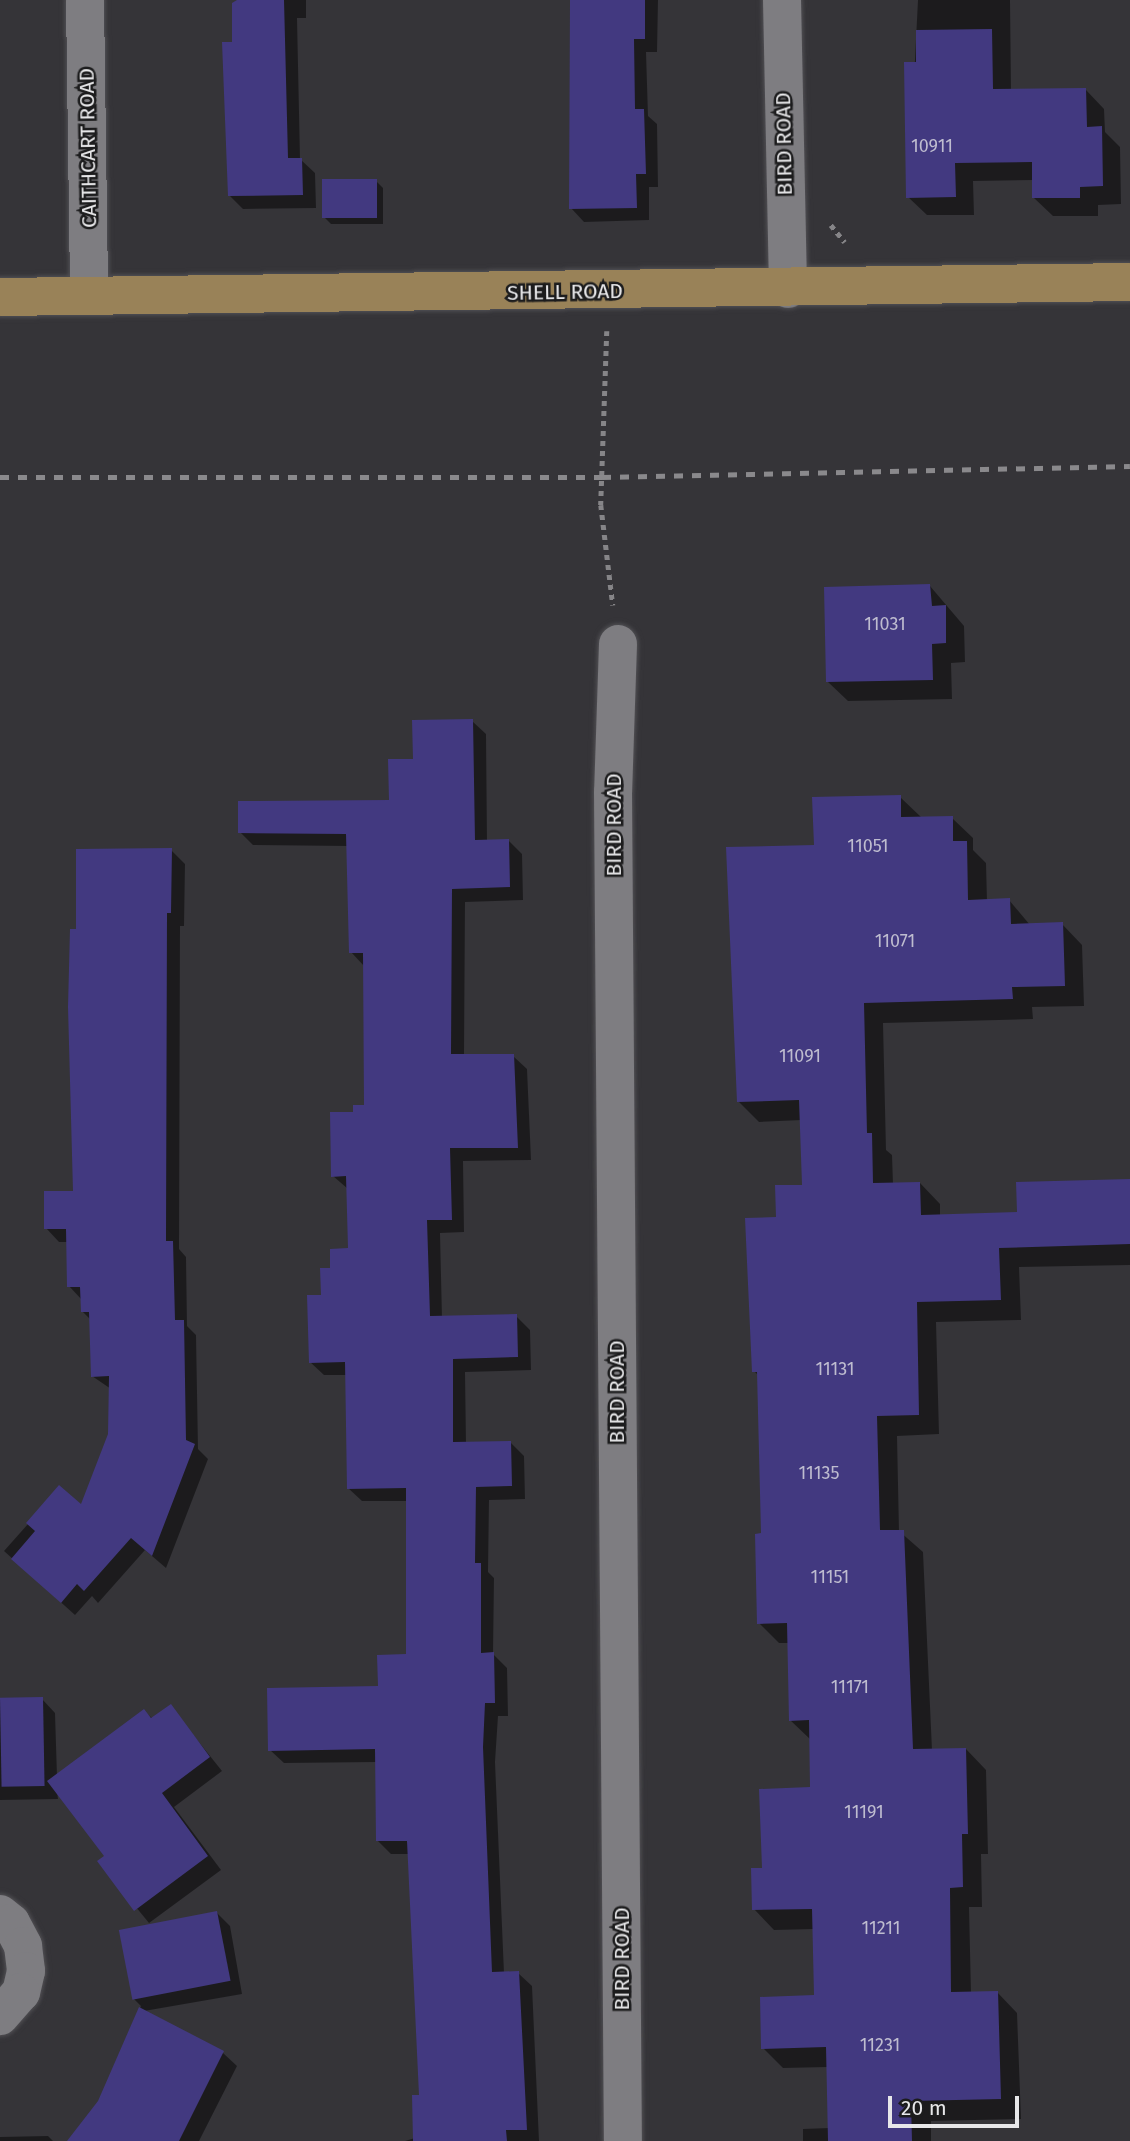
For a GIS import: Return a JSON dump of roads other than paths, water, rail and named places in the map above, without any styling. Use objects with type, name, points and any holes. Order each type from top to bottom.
[{"type":"main road","name":"SHELL ROAD","points":[[0,298],[788,289],[1130,282]]},
{"type":"street","name":"CAITHCART ROAD","points":[[86,0],[89,296]]},
{"type":"street","name":"BIRD ROAD","points":[[782,0],[788,289]]},
{"type":"street","name":"BIRD ROAD","points":[[618,644],[613,792],[623,2141]]},
{"type":"street","points":[[0,1914],[23,1946],[26,1971],[20,1992],[0,2016]]},
{"type":"railway","points":[[0,477],[602,477],[1130,466]]}]
